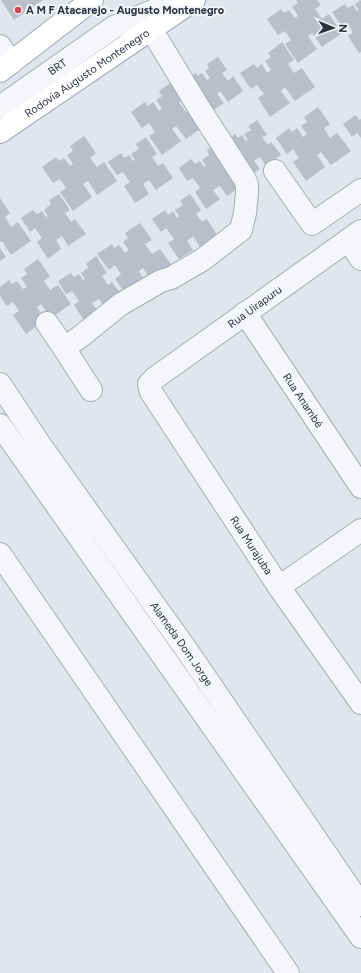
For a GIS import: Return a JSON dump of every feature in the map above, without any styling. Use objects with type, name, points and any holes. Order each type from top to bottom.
[{"type":"main road","points":[[4,60],[92,0]]},
{"type":"main road","name":"Rodovia Augusto Montenegro","points":[[0,132],[194,0]]},
{"type":"street","name":"BRT","points":[[114,27],[134,0]]},
{"type":"street","name":"BRT","points":[[0,107],[114,27],[155,10],[170,0]]},
{"type":"street","points":[[64,348],[121,304],[202,260],[241,230],[245,213],[247,184],[150,29]]},
{"type":"street","points":[[274,171],[312,224],[361,190]]},
{"type":"street","points":[[354,235],[361,259]]},
{"type":"street","name":"Rua Uirapuru","points":[[149,384],[155,378],[354,235]]},
{"type":"street","name":"Rua Anambé","points":[[246,313],[361,487]]},
{"type":"street","points":[[47,323],[90,390]]},
{"type":"street","name":"Alameda Dom Jorge","points":[[0,384],[48,455],[188,652],[361,905]]},
{"type":"street","name":"Rua Murajuba","points":[[149,384],[151,392],[279,587],[358,691]]},
{"type":"street","name":"Alameda Dom Jorge","points":[[0,425],[361,936]]},
{"type":"street","points":[[279,587],[361,530]]},
{"type":"street","points":[[0,554],[288,973]]},
{"type":"building","name":"A M F Atacarejo - Augusto Montenegro","points":[[1,0],[43,0],[14,20]]},
{"type":"building","points":[[296,0],[317,0],[321,5],[315,9],[322,19],[329,14],[342,33],[322,47],[312,33],[308,36],[317,49],[298,63],[285,44],[291,40],[285,31],[278,35],[267,19],[281,9],[284,13],[289,10],[295,18],[298,16],[292,7],[298,3]]},
{"type":"building","points":[[361,0],[361,52],[359,53],[348,36],[353,32],[346,22],[341,25],[332,12],[345,4],[348,8],[353,5],[357,11],[359,10],[355,4]]},
{"type":"building","points":[[282,42],[294,60],[288,64],[294,73],[302,68],[315,87],[295,101],[285,87],[281,91],[290,103],[270,117],[258,98],[264,94],[257,85],[251,89],[240,73],[254,64],[257,68],[262,64],[267,73],[271,70],[265,61],[271,57],[268,53]]},
{"type":"building","points":[[218,57],[227,70],[222,73],[228,81],[233,76],[243,91],[228,102],[220,91],[217,94],[224,103],[209,113],[186,80],[196,73],[198,76],[202,73],[207,80],[210,78],[205,71],[209,68],[207,64]]},
{"type":"building","points":[[173,81],[185,98],[179,102],[186,112],[193,107],[206,125],[186,139],[176,126],[172,129],[181,141],[162,155],[149,136],[155,132],[149,123],[142,128],[131,112],[145,102],[148,106],[153,102],[159,111],[162,108],[156,100],[162,96],[159,91]]},
{"type":"building","points":[[318,107],[330,124],[324,128],[330,138],[337,133],[351,151],[331,165],[321,152],[317,155],[325,167],[306,181],[293,162],[299,158],[293,149],[287,154],[276,138],[289,128],[292,132],[297,128],[303,137],[307,134],[301,126],[307,122],[304,117]]},
{"type":"building","points":[[356,115],[359,120],[361,119],[361,138],[357,133],[352,137],[343,124]]},
{"type":"building","points":[[257,120],[267,135],[262,137],[268,145],[271,142],[281,155],[266,166],[260,157],[254,161],[260,169],[248,177],[224,142],[235,134],[238,138],[242,135],[246,141],[248,140],[244,134],[251,130],[248,126]]},
{"type":"building","points":[[84,136],[96,153],[90,158],[97,167],[104,162],[117,181],[97,195],[88,181],[83,184],[92,197],[73,211],[60,192],[66,188],[60,179],[53,183],[42,167],[56,157],[59,161],[64,158],[70,166],[73,164],[67,155],[73,151],[70,146]]},
{"type":"building","points":[[146,137],[157,154],[152,157],[158,166],[163,163],[173,178],[156,190],[149,180],[143,184],[149,194],[135,203],[124,186],[130,182],[123,172],[117,175],[108,162],[121,153],[124,158],[129,155],[133,161],[135,160],[131,154],[139,149],[136,144]]},
{"type":"building","points":[[217,144],[244,184],[227,196],[220,186],[213,190],[220,199],[206,209],[195,192],[200,188],[193,178],[187,181],[179,168],[191,159],[195,164],[200,161],[204,167],[206,166],[202,160],[209,155],[207,150]]},
{"type":"building","points":[[59,194],[70,210],[65,213],[71,222],[75,219],[86,234],[68,246],[62,236],[56,240],[61,249],[48,259],[37,242],[42,238],[35,228],[30,232],[21,218],[33,210],[37,214],[42,211],[46,217],[48,216],[44,210],[51,204],[49,200]]},
{"type":"building","points":[[190,194],[201,210],[196,214],[202,222],[207,219],[217,235],[200,247],[193,236],[187,241],[193,250],[179,259],[168,243],[174,239],[166,228],[161,232],[152,219],[165,210],[168,215],[173,211],[177,218],[179,216],[175,210],[183,205],[180,201]]},
{"type":"building","points":[[0,198],[10,213],[5,217],[11,227],[18,222],[31,241],[11,255],[2,241],[0,242]]},
{"type":"building","points":[[140,223],[152,240],[145,244],[152,254],[160,249],[173,267],[152,282],[143,268],[139,271],[147,284],[128,297],[115,279],[121,274],[115,265],[109,270],[97,254],[112,244],[114,248],[119,245],[125,253],[129,250],[123,242],[128,238],[125,233]]},
{"type":"building","points":[[0,248],[6,257],[0,261]]},
{"type":"building","points":[[96,256],[107,273],[102,276],[108,285],[112,282],[123,297],[106,309],[99,299],[92,303],[99,312],[85,322],[74,305],[79,301],[72,291],[66,294],[58,281],[71,273],[74,277],[79,274],[83,280],[85,279],[81,273],[89,267],[86,264]]},
{"type":"building","points":[[38,259],[50,276],[44,281],[50,290],[58,285],[71,304],[51,318],[41,304],[37,307],[45,320],[26,334],[13,315],[19,311],[13,302],[7,306],[0,296],[0,287],[9,280],[12,284],[17,281],[23,289],[27,287],[21,278],[27,274],[24,269]]},
{"type":"place","name":"A M F Atacarejo - Augusto Montenegro","points":[[18,10]]}]
